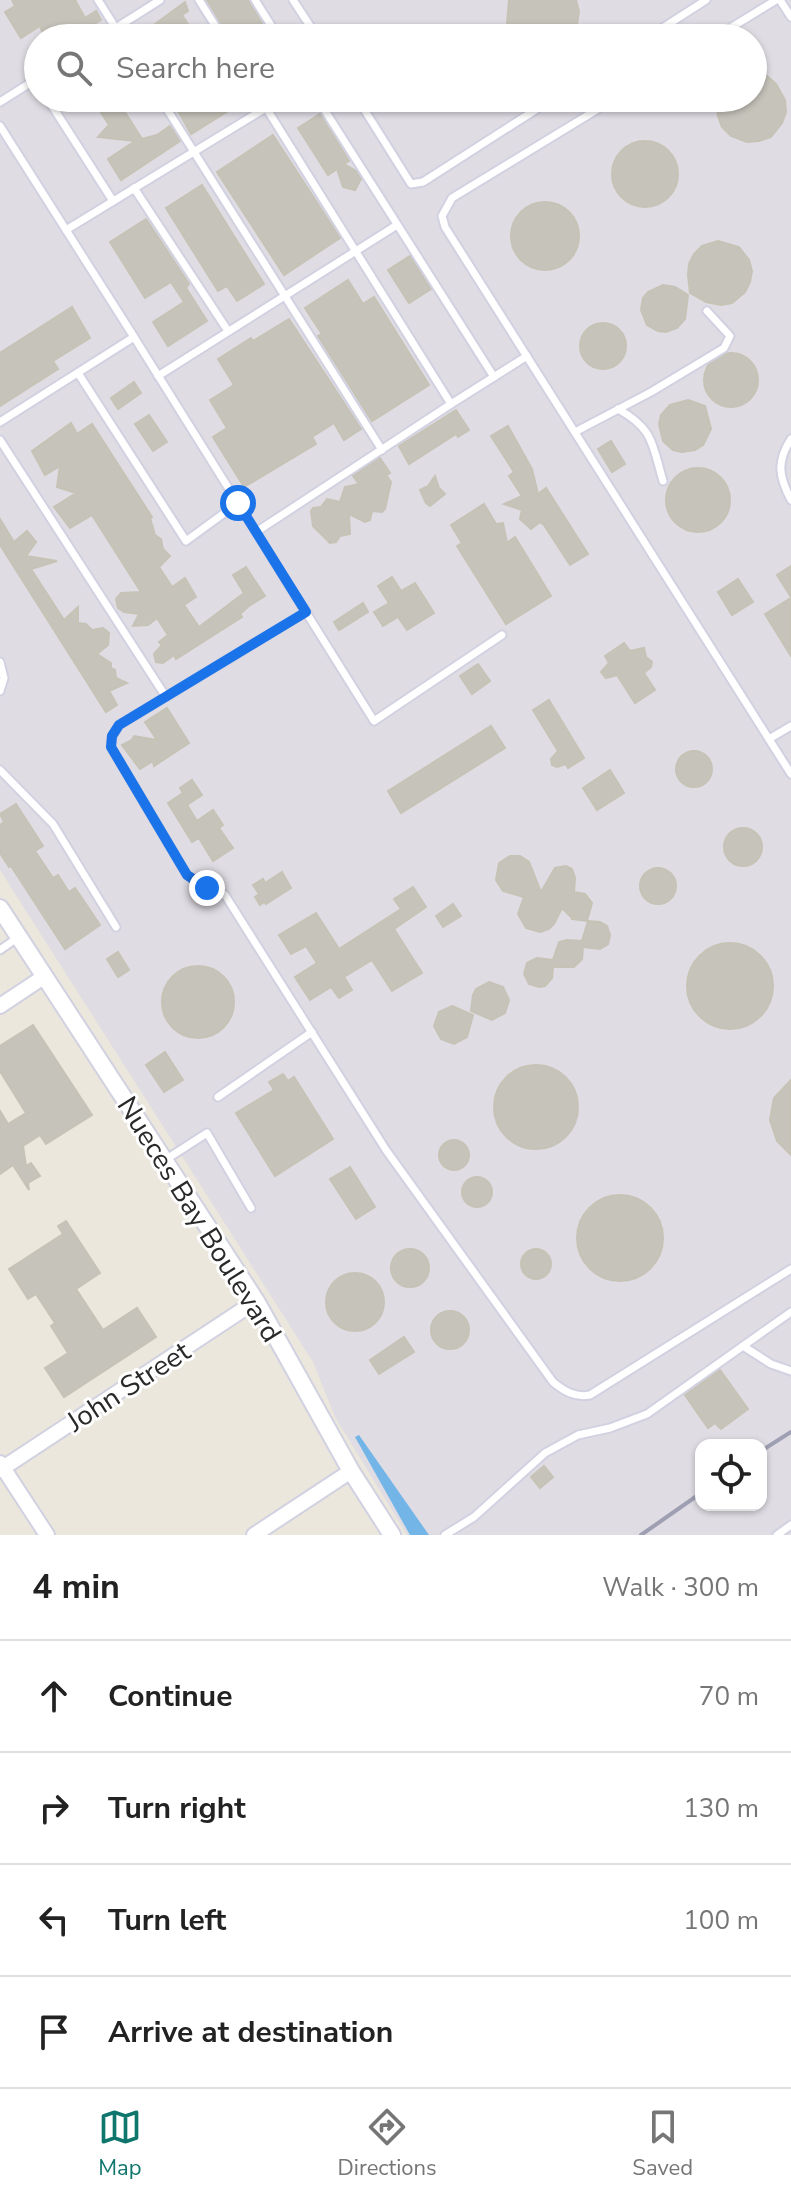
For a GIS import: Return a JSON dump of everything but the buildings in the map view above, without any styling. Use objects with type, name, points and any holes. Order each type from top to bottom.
[{"type":"street","name":"Nueces Bay Boulevard","points":[[0,908],[256,1301],[351,1471],[392,1535]]},
{"type":"street","points":[[0,1006],[45,976]]},
{"type":"street","name":"John Street","points":[[1,1467],[256,1301]]},
{"type":"street","points":[[1,1467],[47,1535]]},
{"type":"street","points":[[254,1535],[351,1471]]},
{"type":"lane","points":[[98,0],[113,24]]},
{"type":"lane","points":[[122,24],[160,0]]},
{"type":"lane","points":[[199,0],[214,24]]},
{"type":"lane","points":[[255,0],[270,24]]},
{"type":"lane","points":[[293,0],[309,24]]},
{"type":"lane","points":[[669,24],[706,0]]},
{"type":"lane","points":[[738,24],[778,0],[791,17]]},
{"type":"lane","points":[[0,102],[24,88]]},
{"type":"lane","points":[[56,112],[113,201]]},
{"type":"lane","points":[[169,112],[382,450]]},
{"type":"lane","points":[[66,230],[259,112]]},
{"type":"lane","points":[[269,112],[451,404]]},
{"type":"lane","points":[[326,112],[494,377]]},
{"type":"lane","points":[[366,112],[411,184],[423,182],[532,112]]},
{"type":"lane","points":[[593,112],[452,198],[442,216],[445,227],[791,774]]},
{"type":"lane","points":[[0,126],[3,138],[66,230],[374,721],[502,635]]},
{"type":"lane","points":[[134,188],[228,331]]},
{"type":"lane","points":[[158,376],[397,225]]},
{"type":"lane","points":[[575,432],[724,348],[730,336],[707,311]]},
{"type":"lane","points":[[0,422],[134,337]]},
{"type":"lane","points":[[256,532],[527,356]]},
{"type":"lane","points":[[78,373],[186,541],[238,503]]},
{"type":"lane","points":[[618,409],[644,426],[663,481]]},
{"type":"lane","points":[[791,439],[779,465],[781,481],[791,500]]},
{"type":"lane","points":[[0,440],[166,697]]},
{"type":"lane","points":[[306,612],[119,725],[112,736],[111,747],[187,875],[196,883],[215,888],[225,895],[386,1150],[553,1382],[564,1391],[581,1397],[590,1395],[791,1269]]},
{"type":"lane","points":[[0,662],[4,678],[0,691]]},
{"type":"lane","points":[[769,739],[791,726]]},
{"type":"lane","points":[[1,773],[53,824],[116,927]]},
{"type":"lane","points":[[0,950],[19,937]]},
{"type":"lane","points":[[218,1097],[312,1032]]},
{"type":"lane","points":[[163,1161],[207,1133],[251,1208]]},
{"type":"lane","points":[[445,1535],[474,1517],[545,1453],[578,1435],[610,1428],[647,1414],[791,1312]]},
{"type":"lane","points":[[743,1346],[771,1364],[791,1371]]},
{"type":"lane","points":[[777,1535],[791,1525]]},
{"type":"shaded area","points":[[0,0],[791,0],[791,1535],[407,1535],[335,1417],[313,1362],[0,870]]},
{"type":"water","points":[[359,1435],[429,1535],[410,1535],[355,1437]]},
{"type":"railway","points":[[767,1447],[791,1432]]},
{"type":"railway","points":[[641,1535],[695,1497]]},
{"type":"route","points":[[207,888],[187,875],[111,747],[112,736],[119,725],[306,612],[238,503]]}]
